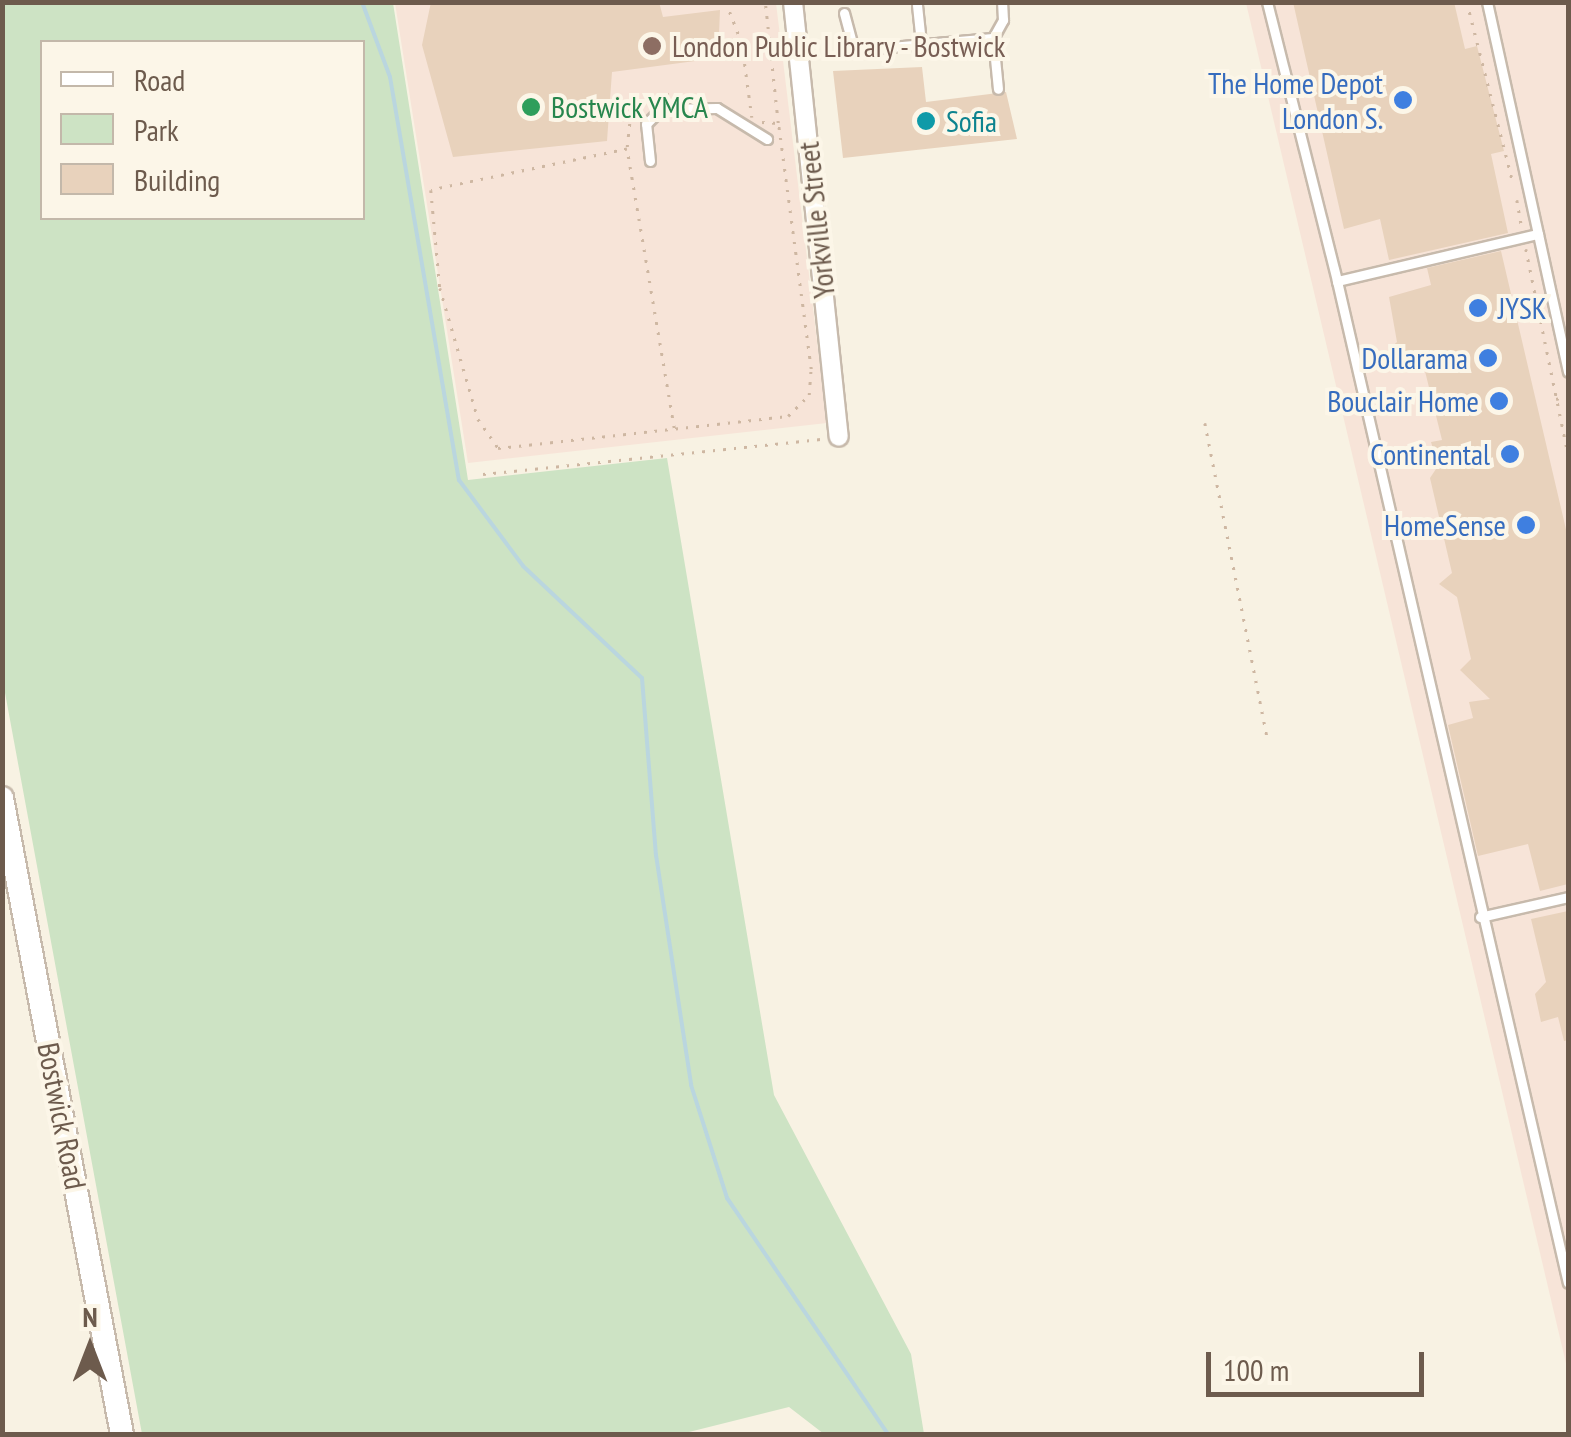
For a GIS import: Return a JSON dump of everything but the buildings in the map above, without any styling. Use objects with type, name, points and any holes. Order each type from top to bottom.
[{"type":"main road","name":"Bostwick Road","points":[[2,798],[122,1434]]},
{"type":"street","name":"Yorkville Street","points":[[793,2],[839,438]]},
{"type":"lane","points":[[998,90],[993,38],[1003,20],[1002,2]]},
{"type":"lane","points":[[1267,2],[1337,281],[1480,916],[1568,1283]]},
{"type":"lane","points":[[1487,2],[1568,385]]},
{"type":"lane","points":[[917,6],[921,44]]},
{"type":"lane","points":[[844,14],[853,46],[993,38]]},
{"type":"lane","points":[[650,161],[646,124],[661,109],[717,108],[767,139]]},
{"type":"lane","points":[[1337,281],[1538,234]]},
{"type":"lane","points":[[1480,916],[1568,898]]},
{"type":"path","points":[[726,2],[742,43],[752,120],[778,124]]},
{"type":"path","points":[[674,428],[627,148],[431,190],[440,288],[478,419],[498,448],[788,416],[809,395],[812,369],[765,2]]},
{"type":"path","points":[[1556,399],[1568,396]]},
{"type":"path","points":[[1205,424],[1267,737]]},
{"type":"path","points":[[483,474],[839,438]]},
{"type":"shaded area","points":[[395,3],[776,3],[827,423],[468,463]]},
{"type":"shaded area","points":[[1246,3],[1568,3],[1568,1372]]},
{"type":"green space","points":[[2,3],[393,3],[468,480],[667,458],[774,1095],[911,1354],[924,1434],[824,1434],[789,1407],[681,1434],[142,1434],[3,682]]},
{"type":"waterway","points":[[362,2],[390,77],[459,480],[523,566],[642,678],[656,855],[691,1085],[727,1198],[888,1434]]},
{"type":"place","name":"London Public Library - Bostwick","points":[[652,46]]},
{"type":"place","name":"The Home Depot London S.","points":[[1403,100]]},
{"type":"place","name":"Bostwick YMCA","points":[[531,107]]},
{"type":"place","name":"Sofia","points":[[926,121]]},
{"type":"place","name":"JYSK","points":[[1478,308]]},
{"type":"place","name":"Dollarama","points":[[1488,358]]},
{"type":"place","name":"Bouclair Home","points":[[1499,401]]},
{"type":"place","name":"Continental","points":[[1510,454]]},
{"type":"place","name":"HomeSense","points":[[1526,525]]}]
